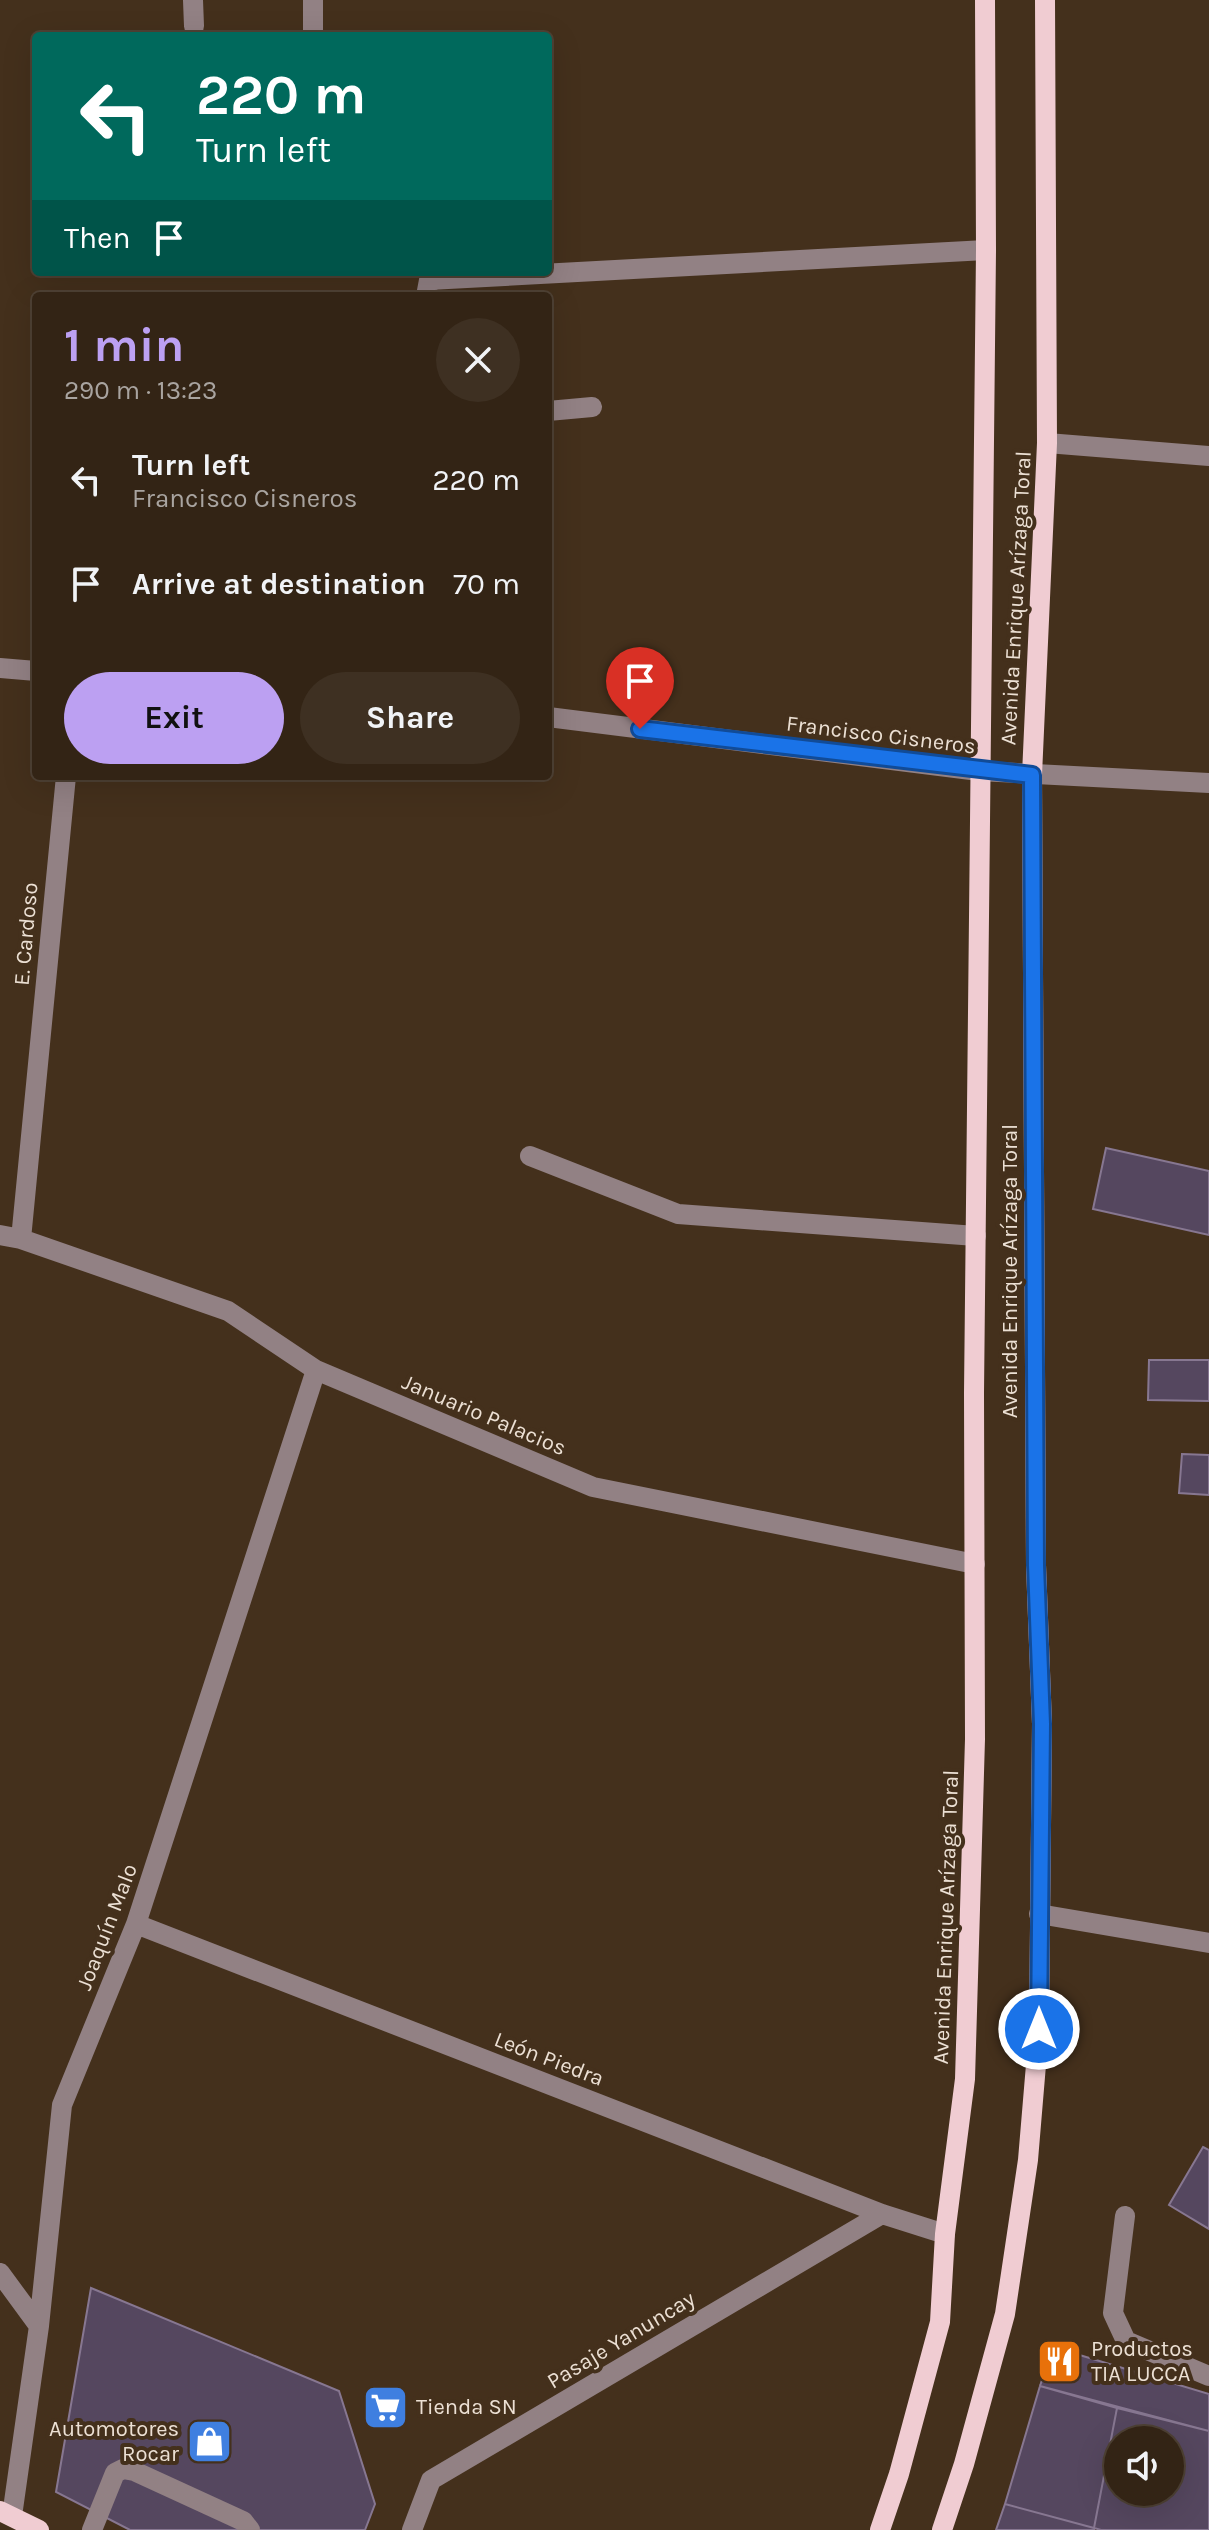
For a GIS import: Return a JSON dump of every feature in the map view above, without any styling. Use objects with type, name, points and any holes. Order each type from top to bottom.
[{"type":"main road","name":"Avenida Enrique Arízaga Toral","points":[[880,2530],[899,2474],[940,2322],[945,2234],[965,2079],[975,1739],[979,771],[986,250],[985,0]]},
{"type":"main road","name":"Avenida Enrique Arízaga Toral","points":[[942,2530],[964,2464],[1005,2314],[1028,2160],[1039,2029],[1042,1724],[1036,1549],[1032,775],[1047,443],[1045,0]]},
{"type":"main road","points":[[6,2513],[39,2530]]},
{"type":"street","points":[[193,0],[194,26]]},
{"type":"street","points":[[313,0],[313,32]]},
{"type":"street","points":[[427,288],[986,250]]},
{"type":"street","points":[[552,411],[592,407]]},
{"type":"street","points":[[1047,443],[1209,456]]},
{"type":"street","points":[[0,668],[32,671]]},
{"type":"street","name":"Francisco Cisneros","points":[[552,718],[979,771],[1209,783]]},
{"type":"street","name":"E. Cardoso","points":[[21,1239],[66,780]]},
{"type":"street","points":[[530,1156],[678,1214],[976,1236]]},
{"type":"street","name":"Januario Palacios","points":[[0,1235],[21,1239],[228,1311],[316,1370],[593,1487],[975,1564]]},
{"type":"street","name":"Joaquín Malo","points":[[6,2513],[39,2326],[62,2105],[136,1924],[316,1370]]},
{"type":"street","points":[[1039,1914],[1209,1943]]},
{"type":"street","name":"León Piedra","points":[[136,1924],[882,2214],[945,2234]]},
{"type":"street","name":"Pasaje Yanuncay","points":[[412,2530],[431,2480],[882,2214]]},
{"type":"street","points":[[1125,2216],[1113,2313],[1126,2341],[1209,2376]]},
{"type":"street","points":[[0,2273],[39,2326]]},
{"type":"street","points":[[92,2530],[115,2473],[123,2469],[134,2471],[243,2521],[250,2530]]},
{"type":"building","points":[[1106,1148],[1209,1171],[1209,1235],[1093,1209]]},
{"type":"building","points":[[1149,1360],[1209,1360],[1209,1401],[1148,1400]]},
{"type":"building","points":[[1182,1454],[1209,1455],[1209,1495],[1179,1493]]},
{"type":"building","points":[[1203,2147],[1209,2150],[1209,2229],[1169,2205]]},
{"type":"building","name":"Automotores Rocar","points":[[91,2288],[339,2391],[375,2504],[365,2530],[130,2530],[56,2492]]},
{"type":"building","points":[[1053,2347],[1209,2394],[1209,2431],[1040,2386]]},
{"type":"building","points":[[1040,2386],[1117,2408],[1114,2426],[1104,2426],[1104,2476],[1094,2528],[1005,2504]]},
{"type":"building","points":[[1117,2408],[1209,2431],[1209,2530],[1094,2528],[1104,2476],[1104,2506],[1184,2506],[1184,2426],[1114,2426]]},
{"type":"building","points":[[1005,2504],[1094,2528],[1094,2530],[996,2530]]},
{"type":"place","name":"Productos TIA LUCCA","points":[[1060,2362]]},
{"type":"place","name":"Tienda SN","points":[[385,2407]]},
{"type":"place","name":"Automotores Rocar","points":[[210,2442]]},
{"type":"route","points":[[640,729],[1032,775],[1036,1565],[1042,1724],[1039,2029]]}]
